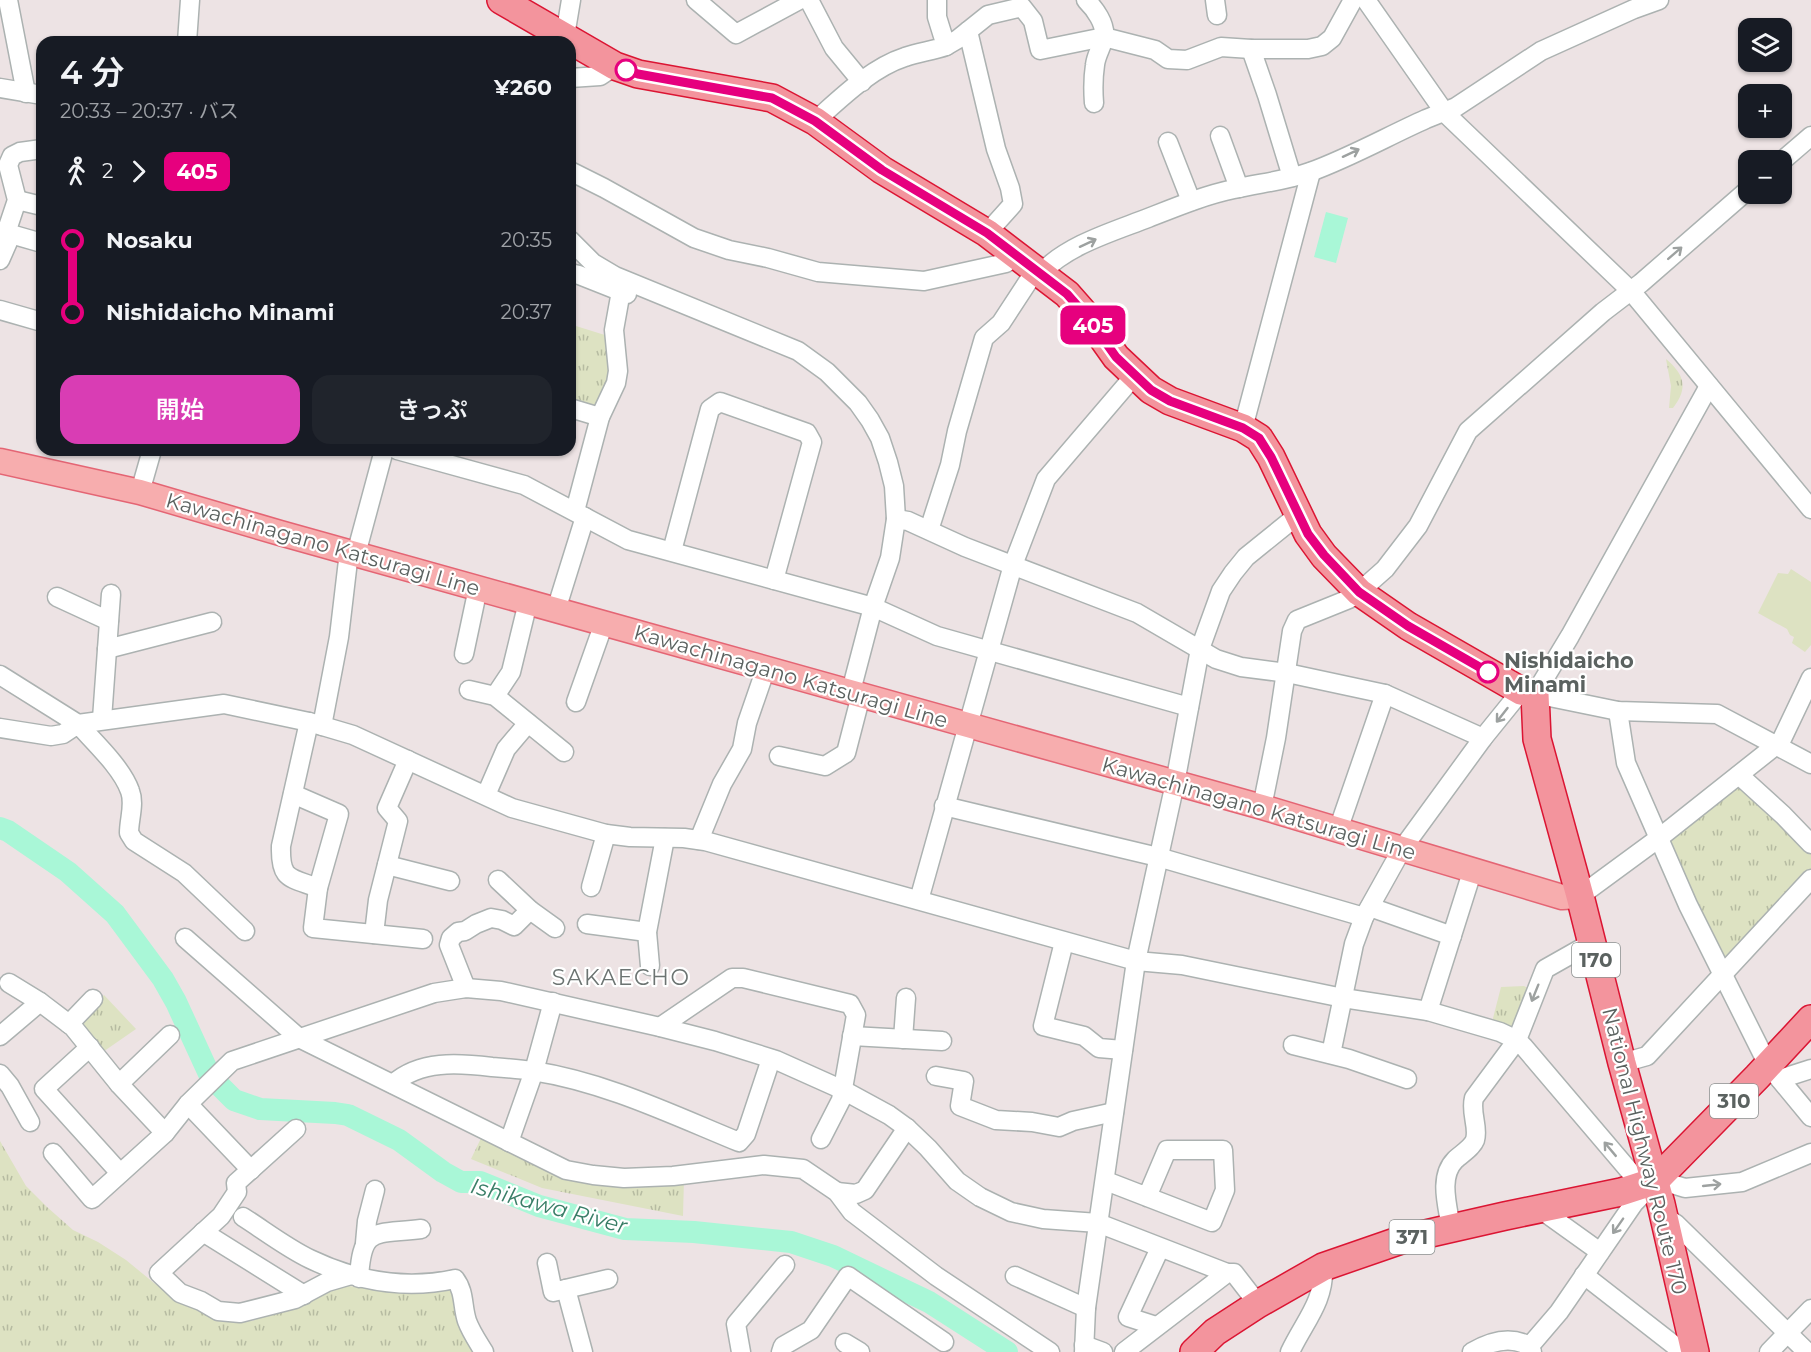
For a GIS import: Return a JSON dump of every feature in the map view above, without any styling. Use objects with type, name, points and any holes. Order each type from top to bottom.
[{"type":"highway","points":[[501,0],[558,36]]},
{"type":"highway","points":[[576,46],[615,66],[638,74],[772,98],[815,121],[882,170],[987,233],[1067,294],[1089,319],[1116,357],[1151,390],[1170,401],[1243,428],[1259,438],[1271,457],[1308,534],[1324,555],[1359,592],[1408,626],[1528,693]]},
{"type":"highway","name":"National Highway Route 170","points":[[1528,693],[1537,739],[1622,1063],[1655,1181],[1670,1220],[1695,1352]]},
{"type":"highway","name":"310","points":[[1655,1181],[1774,1072],[1811,1019]]},
{"type":"highway","name":"371","points":[[1194,1352],[1215,1332],[1258,1304],[1323,1267],[1404,1239],[1621,1192],[1655,1181]]},
{"type":"main road","name":"Kawachinagano Katsuragi Line","points":[[0,461],[140,492],[856,693],[968,727],[1262,807],[1562,897],[1580,896]]},
{"type":"street","points":[[0,88],[34,94],[8,0]]},
{"type":"street","points":[[187,36],[190,0]]},
{"type":"street","points":[[565,36],[571,0]]},
{"type":"street","points":[[696,0],[736,34],[799,0]]},
{"type":"street","points":[[809,0],[834,48],[862,82]]},
{"type":"street","points":[[937,0],[937,17],[945,46]]},
{"type":"street","points":[[1086,0],[1100,18],[1104,37],[1095,63],[1094,103]]},
{"type":"street","points":[[815,121],[862,82],[883,68],[905,57],[945,46],[958,39],[988,15],[1022,7],[1033,21],[1040,50],[1104,37],[1155,50],[1168,59],[1186,60],[1221,47],[1251,50],[1308,49],[1322,46],[1332,38],[1353,0]]},
{"type":"street","points":[[1366,0],[1445,113],[1631,291],[1811,509]]},
{"type":"street","points":[[576,174],[694,238],[729,250],[818,272],[924,281],[1006,263],[1030,267],[1050,263],[1083,244],[1191,201],[1311,172],[1426,119],[1445,113],[1541,51],[1632,4],[1659,0]]},
{"type":"street","points":[[968,31],[996,149],[1010,188],[1013,204],[987,233]]},
{"type":"street","points":[[1251,50],[1292,177]]},
{"type":"street","points":[[576,78],[600,76],[615,66]]},
{"type":"street","points":[[1220,136],[1239,188]]},
{"type":"street","points":[[1792,152],[1811,136]]},
{"type":"street","points":[[1168,142],[1191,201]]},
{"type":"street","points":[[0,260],[17,200],[8,165],[12,156],[20,152],[36,150]]},
{"type":"street","points":[[1243,428],[1311,172]]},
{"type":"street","points":[[1262,807],[1287,674],[1292,631],[1297,620],[1349,599],[1385,569],[1418,526],[1468,431],[1603,312],[1631,291],[1738,199]]},
{"type":"street","points":[[17,200],[36,205]]},
{"type":"street","points":[[6,233],[36,241]]},
{"type":"street","points":[[576,246],[593,263],[615,276],[798,351],[842,386],[870,420],[880,438],[894,486],[896,519],[890,558],[873,608],[846,753],[825,766],[779,756]]},
{"type":"street","points":[[929,530],[950,465],[957,431],[984,338],[1001,323],[1030,267]]},
{"type":"street","points":[[576,275],[749,341],[758,334]]},
{"type":"street","points":[[556,610],[580,514],[600,417],[616,383],[618,371],[614,330],[621,291]]},
{"type":"street","points":[[0,310],[36,320]]},
{"type":"street","points":[[918,900],[1013,565],[1046,479],[1134,375]]},
{"type":"street","points":[[1331,1054],[1354,944],[1367,912],[1402,849],[1483,738],[1528,693],[1570,636],[1709,386]]},
{"type":"street","points":[[672,551],[710,409],[720,402],[807,433],[812,442],[774,580]]},
{"type":"street","points":[[576,410],[600,417]]},
{"type":"street","points":[[140,492],[150,456]]},
{"type":"street","points":[[318,888],[290,877],[281,865],[281,846],[293,795],[316,724],[339,637],[353,553],[382,456]]},
{"type":"street","points":[[420,456],[524,485],[628,540],[873,608],[937,636],[1190,706]]},
{"type":"street","points":[[1103,1352],[1084,1349],[1086,1308],[1136,961],[1200,649],[1221,591],[1233,573],[1246,556],[1298,515]]},
{"type":"street","points":[[896,519],[908,520],[965,547],[1137,613],[1216,659],[1241,667],[1385,694],[1483,738]]},
{"type":"street","points":[[464,654],[478,588]]},
{"type":"street","points":[[102,719],[111,594]]},
{"type":"street","points":[[57,597],[109,621]]},
{"type":"street","points":[[495,696],[511,672],[528,602]]},
{"type":"street","points":[[107,649],[212,622]]},
{"type":"street","points":[[576,702],[604,623]]},
{"type":"street","points":[[699,840],[722,784],[742,749],[747,723],[766,668]]},
{"type":"street","points":[[0,675],[78,724],[120,772],[130,792],[132,807],[129,833],[134,841],[184,873],[245,931]]},
{"type":"street","points":[[1580,896],[1775,746],[1782,739],[1811,678]]},
{"type":"street","points":[[469,690],[495,696],[564,752]]},
{"type":"street","points":[[1528,693],[1618,711],[1717,714],[1811,764]]},
{"type":"street","points":[[1338,830],[1385,694]]},
{"type":"street","points":[[0,728],[51,735],[63,734],[78,724],[102,719],[224,704],[316,724],[352,735],[512,808],[606,834],[699,840],[1136,961],[1182,965],[1342,998],[1428,1011],[1500,1032],[1516,1040],[1638,1179],[1685,1188],[1742,1182],[1811,1153]]},
{"type":"street","points":[[1618,711],[1626,763],[1688,905],[1774,1072],[1811,1117]]},
{"type":"street","points":[[486,795],[506,749],[528,723]]},
{"type":"street","points":[[374,934],[378,900],[398,821],[387,807],[408,760]]},
{"type":"street","points":[[1739,775],[1811,844]]},
{"type":"street","points":[[293,795],[339,814],[318,888],[313,928],[423,939]]},
{"type":"street","points":[[944,806],[1158,857],[1452,936]]},
{"type":"street","points":[[591,887],[606,834]]},
{"type":"street","points":[[650,966],[647,932],[665,838]]},
{"type":"street","points":[[387,865],[450,881]]},
{"type":"street","points":[[1428,1011],[1473,869]]},
{"type":"street","points":[[1622,1063],[1647,1056],[1811,879]]},
{"type":"street","points":[[498,880],[530,910],[555,928]]},
{"type":"street","points":[[466,988],[449,945],[451,938],[458,932],[465,932],[476,924],[491,918],[514,926],[530,910]]},
{"type":"street","points":[[587,924],[647,932]]},
{"type":"street","points":[[185,938],[299,1038],[566,1170],[624,1178],[673,1176],[764,1165],[803,1169],[837,1192],[852,1212],[936,1276],[1050,1352]]},
{"type":"street","points":[[1064,942],[1043,1026],[1084,1036],[1099,1048],[1123,1050]]},
{"type":"street","points":[[1451,1228],[1445,1195],[1450,1166],[1474,1144],[1476,1136],[1471,1107],[1474,1098],[1516,1040],[1545,969],[1585,948],[1591,942]]},
{"type":"street","points":[[660,1027],[732,978],[743,978],[850,1004],[856,1015],[841,1100],[821,1139]]},
{"type":"street","points":[[9,983],[40,1002],[69,1024],[119,1084],[165,1133]]},
{"type":"street","points":[[53,1153],[92,1199],[165,1133],[194,1098],[232,1061],[434,993],[466,988],[501,991],[660,1027],[771,1059],[843,1090],[889,1115],[907,1128],[957,1181],[990,1202],[1022,1215],[1098,1223],[1227,1273],[1234,1273],[1258,1304]]},
{"type":"street","points":[[903,1039],[906,998]]},
{"type":"street","points":[[69,1024],[93,999]]},
{"type":"street","points":[[0,1036],[40,1002]]},
{"type":"street","points":[[509,1143],[534,1071],[553,1002]]},
{"type":"street","points":[[119,1084],[170,1035]]},
{"type":"street","points":[[852,1036],[942,1041]]},
{"type":"street","points":[[1293,1045],[1331,1054],[1407,1079]]},
{"type":"street","points":[[90,1047],[44,1089],[120,1173]]},
{"type":"street","points":[[393,1084],[404,1074],[439,1064],[468,1064],[534,1071],[588,1084],[627,1097],[739,1142],[746,1134],[771,1059]]},
{"type":"street","points":[[1774,1072],[1811,1069]]},
{"type":"street","points":[[0,1074],[10,1086],[30,1122]]},
{"type":"street","points":[[936,1076],[964,1081],[960,1106],[996,1120],[1032,1122],[1059,1127],[1072,1121],[1114,1112]]},
{"type":"street","points":[[194,1098],[251,1170]]},
{"type":"street","points":[[837,1192],[856,1194],[865,1190],[907,1128]]},
{"type":"street","points":[[296,1129],[236,1183],[237,1192],[221,1216],[159,1273],[180,1293],[218,1311],[240,1313],[295,1299],[327,1282],[355,1276]]},
{"type":"street","points":[[1106,1181],[1147,1197],[1212,1222],[1225,1190],[1223,1150],[1167,1150],[1147,1197]]},
{"type":"street","points":[[1472,1352],[1482,1346],[1506,1339],[1519,1341],[1530,1349],[1559,1312],[1634,1203],[1655,1181]]},
{"type":"street","points":[[355,1276],[365,1243],[367,1221],[375,1190]]},
{"type":"street","points":[[1540,1209],[1600,1252]]},
{"type":"street","points":[[243,1217],[309,1259],[355,1276],[412,1285],[455,1279],[462,1288],[465,1317],[469,1328],[484,1352]]},
{"type":"street","points":[[1670,1220],[1807,1352]]},
{"type":"street","points":[[365,1243],[372,1235],[421,1229]]},
{"type":"street","points":[[203,1232],[304,1295]]},
{"type":"street","points":[[1156,1326],[1128,1317],[1160,1248]]},
{"type":"street","points":[[547,1263],[553,1292],[608,1279]]},
{"type":"street","points":[[741,1352],[736,1324],[785,1265]]},
{"type":"street","points":[[1290,1352],[1319,1299],[1324,1283],[1323,1267]]},
{"type":"street","points":[[1124,1352],[1227,1273]]},
{"type":"street","points":[[1584,1275],[1683,1352]]},
{"type":"street","points":[[781,1352],[783,1346],[811,1330],[848,1276],[944,1342]]},
{"type":"street","points":[[1015,1276],[1086,1308]]},
{"type":"street","points":[[566,1288],[583,1352]]},
{"type":"street","points":[[1769,1352],[1811,1309]]},
{"type":"green space","points":[[576,326],[608,336],[614,376],[599,408],[576,404]]},
{"type":"green space","points":[[1666,359],[1677,370],[1683,388],[1673,408],[1669,408],[1671,386]]},
{"type":"green space","points":[[1791,569],[1811,582],[1811,645],[1805,652],[1792,643],[1794,637],[1787,629],[1758,613],[1778,573],[1788,574]]},
{"type":"green space","points":[[1739,783],[1811,849],[1811,870],[1725,957],[1720,952],[1665,838]]},
{"type":"green space","points":[[1524,986],[1530,989],[1512,1032],[1491,1026],[1501,987]]},
{"type":"green space","points":[[104,995],[136,1029],[100,1054],[80,1026],[81,1019]]},
{"type":"green space","points":[[483,1134],[564,1173],[684,1179],[683,1216],[542,1188],[471,1159]]},
{"type":"green space","points":[[0,1141],[26,1186],[73,1230],[98,1242],[126,1260],[154,1283],[195,1309],[225,1322],[252,1321],[317,1293],[348,1286],[370,1288],[453,1278],[483,1352],[0,1352]]},
{"type":"shaded area","points":[[1326,212],[1348,218],[1336,263],[1314,257]]},
{"type":"waterway","name":"Ishikawa River","points":[[0,828],[8,831],[68,872],[115,914],[163,979],[210,1076],[234,1100],[260,1109],[348,1115],[399,1140],[443,1172],[461,1182],[480,1182],[539,1206],[625,1229],[694,1232],[791,1242],[833,1256],[929,1302],[1007,1352]]},
{"type":"bus line","name":"405","points":[[626,70],[772,98],[815,121],[882,170],[987,233],[1067,294],[1089,319],[1116,357],[1151,390],[1170,401],[1243,428],[1259,438],[1271,457],[1308,534],[1324,555],[1359,592],[1408,626],[1488,672]]},
{"type":"place","name":"Nishidaicho Minami","points":[[1488,672]]},
{"type":"district","name":"SAKAECHO","points":[[621,977]]}]
